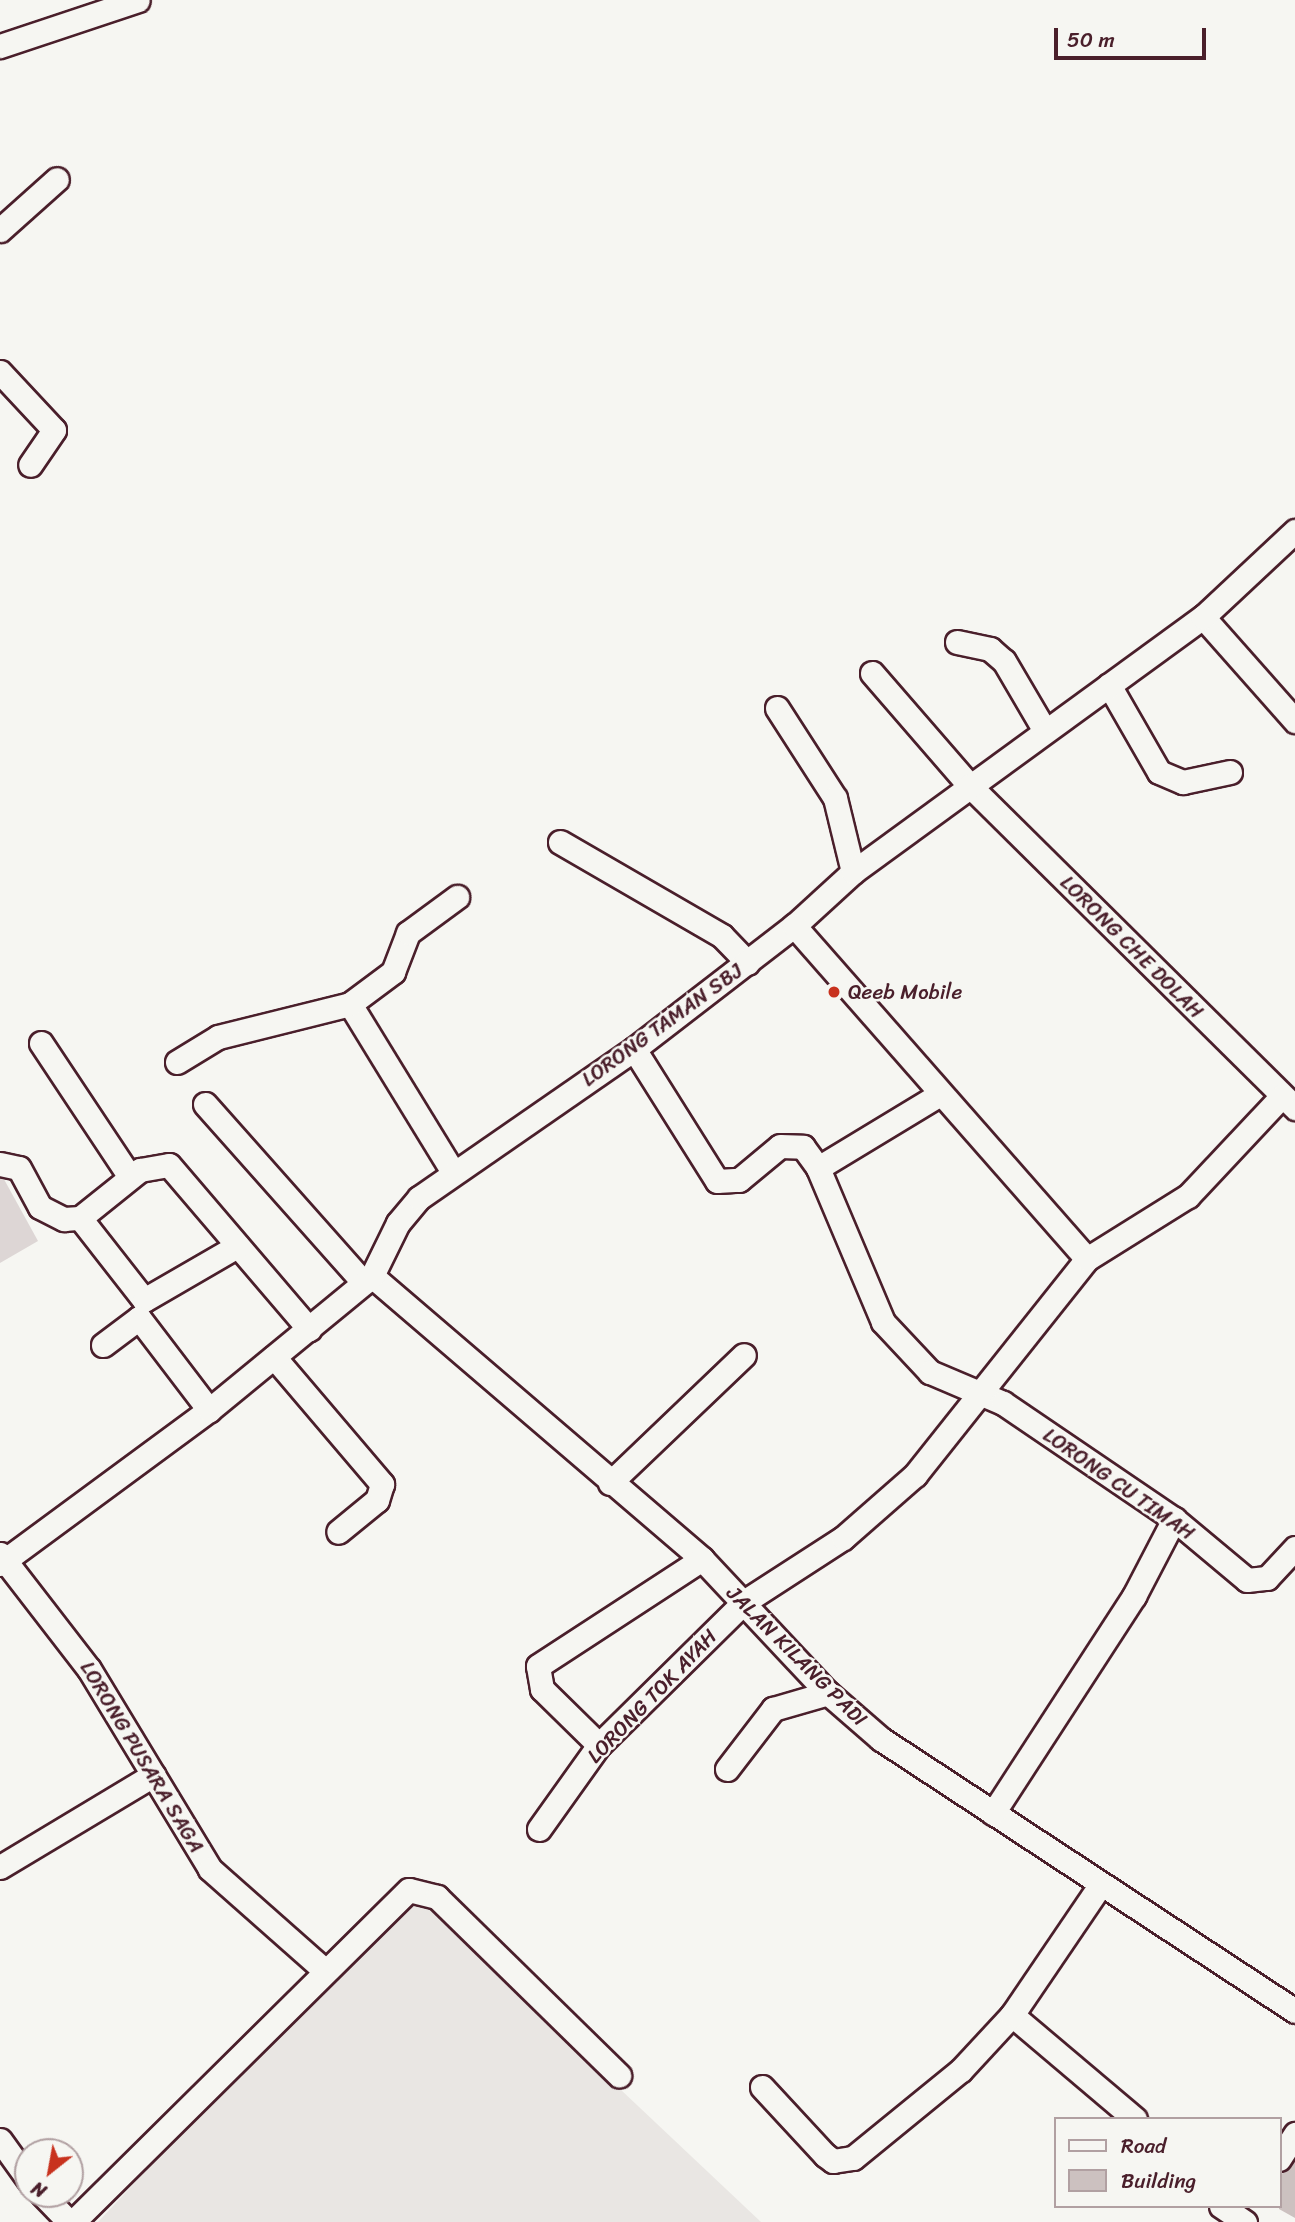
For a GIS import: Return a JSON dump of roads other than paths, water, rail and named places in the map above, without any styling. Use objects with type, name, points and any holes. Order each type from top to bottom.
[{"type":"street","points":[[0,46],[138,0]]},
{"type":"street","points":[[0,230],[57,179]]},
{"type":"street","points":[[0,372],[54,430],[30,465]]},
{"type":"street","name":"LORONG TAMAN SBJ","points":[[368,1279],[398,1223],[453,1171],[634,1049],[748,963],[794,926],[853,872],[1203,617],[1295,531]]},
{"type":"street","points":[[1203,617],[1295,721]]},
{"type":"street","points":[[957,642],[990,649],[1004,661],[1045,731]]},
{"type":"street","name":"LORONG CHE DOLAH","points":[[872,673],[970,786],[1289,1102]]},
{"type":"street","points":[[1109,685],[1159,772],[1183,782],[1230,772]]},
{"type":"street","points":[[777,708],[835,798],[853,872]]},
{"type":"street","points":[[560,842],[722,936],[748,963]]},
{"type":"street","points":[[177,1062],[218,1037],[350,1004],[393,972],[408,933],[457,897]]},
{"type":"street","points":[[794,926],[937,1096],[1087,1259]]},
{"type":"street","points":[[350,1004],[453,1171]]},
{"type":"street","points":[[41,1043],[130,1177]]},
{"type":"street","points":[[634,1049],[717,1181],[738,1180],[790,1143],[803,1147],[818,1168],[937,1096]]},
{"type":"street","points":[[744,1602],[881,1509],[1087,1259],[1188,1196],[1289,1102]]},
{"type":"street","name":"JALAN KILANG PADI","points":[[205,1104],[368,1279],[702,1559],[828,1693],[884,1742],[1295,2011]]},
{"type":"street","points":[[5,1163],[45,1212],[80,1218],[144,1300],[237,1246]]},
{"type":"street","points":[[80,1218],[130,1177],[154,1164],[169,1165],[309,1329]]},
{"type":"street","name":"LORONG CU TIMAH","points":[[818,1168],[883,1322],[930,1372],[978,1392],[1174,1519],[1256,1582],[1295,1548]]},
{"type":"street","points":[[1,1560],[209,1410],[368,1279]]},
{"type":"street","points":[[103,1345],[139,1318],[209,1410]]},
{"type":"street","points":[[610,1483],[744,1355]]},
{"type":"street","points":[[274,1357],[382,1484],[377,1500],[338,1532]]},
{"type":"street","points":[[993,1813],[1134,1596],[1174,1519]]},
{"type":"street","points":[[599,1745],[542,1689],[538,1666],[702,1559]]},
{"type":"street","name":"LORONG PUSARA SAGA","points":[[1,1560],[58,1623],[210,1869],[323,1969]]},
{"type":"street","name":"LORONG TOK AYAH","points":[[539,1829],[599,1745],[744,1602]]},
{"type":"street","points":[[727,1769],[774,1709],[828,1693]]},
{"type":"street","points":[[0,1867],[153,1775]]},
{"type":"street","points":[[762,2087],[825,2155],[844,2162],[922,2105],[1012,2015],[1101,1884]]},
{"type":"street","points":[[57,2208],[71,2222],[396,1897],[424,1889],[619,2075]]},
{"type":"street","points":[[1012,2015],[1133,2117]]},
{"type":"street","points":[[1281,2156],[1295,2134]]},
{"type":"street","points":[[0,2140],[14,2160]]},
{"type":"street","points":[[1226,2208],[1245,2216]]},
{"type":"place","name":"Qeeb Mobile","points":[[834,992]]}]
